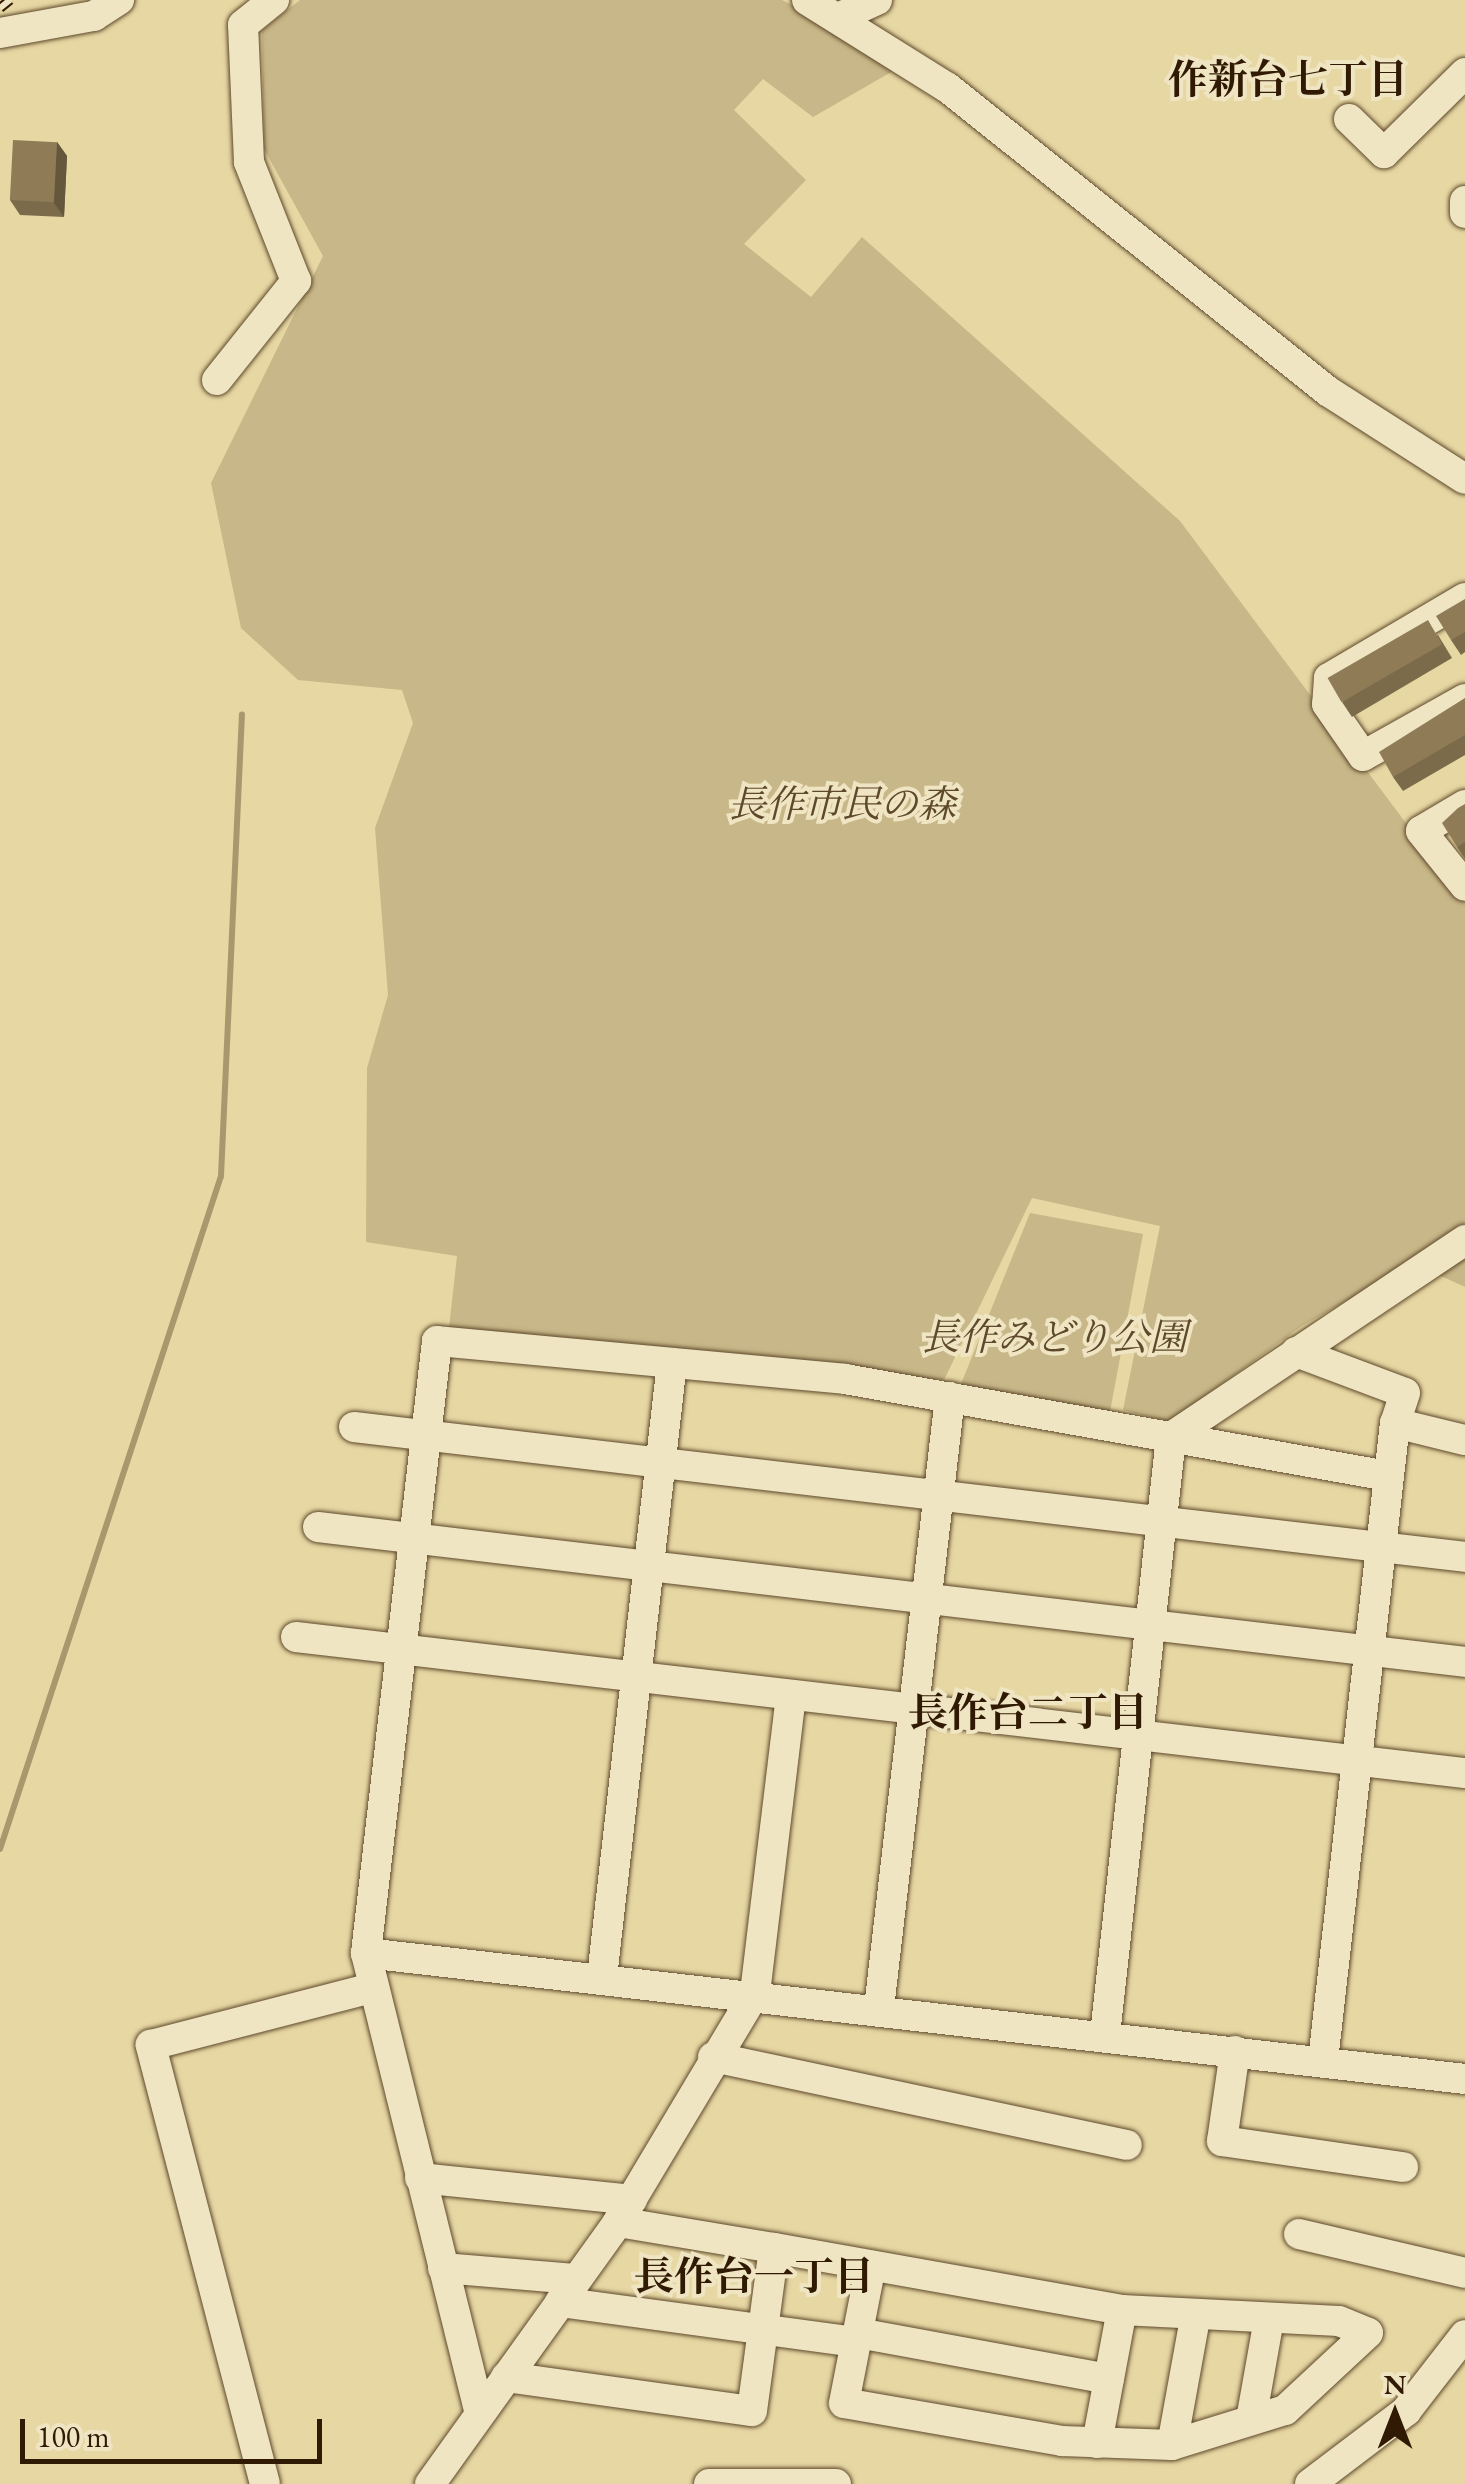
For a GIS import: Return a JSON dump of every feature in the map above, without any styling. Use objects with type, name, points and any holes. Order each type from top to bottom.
[{"type":"street","points":[[0,33],[94,16],[120,0]]},
{"type":"street","points":[[218,380],[296,281],[249,162],[243,25],[274,0]]},
{"type":"street","points":[[807,0],[948,88],[1329,392],[1465,479]]},
{"type":"street","points":[[838,18],[877,0]]},
{"type":"street","points":[[1348,120],[1384,152],[1465,72]]},
{"type":"street","points":[[1465,201],[1465,213]]},
{"type":"street","points":[[1465,598],[1329,678],[1327,704],[1363,756],[1465,699]]},
{"type":"street","points":[[1465,806],[1421,831],[1465,886]]},
{"type":"street","points":[[1106,2035],[1171,1437],[1465,1240]]},
{"type":"street","points":[[479,2410],[371,1988],[366,1953],[437,1341],[672,1363],[950,1397],[1388,1476]]},
{"type":"street","points":[[1296,1352],[1405,1393],[1394,1423],[1324,2062]]},
{"type":"street","points":[[602,1977],[672,1363]]},
{"type":"street","points":[[879,2008],[950,1397]]},
{"type":"street","points":[[1394,1423],[1465,1440]]},
{"type":"street","points":[[354,1427],[1465,1557]]},
{"type":"street","points":[[318,1527],[1465,1662]]},
{"type":"street","points":[[296,1637],[1465,1773]]},
{"type":"street","points":[[430,2484],[479,2410],[625,2211],[712,2058],[755,1993],[791,1695]]},
{"type":"street","points":[[366,1953],[755,1993],[1465,2078]]},
{"type":"street","points":[[265,2484],[151,2045],[371,1988]]},
{"type":"street","points":[[1234,2051],[1222,2140],[1403,2167]]},
{"type":"street","points":[[712,2058],[1127,2144]]},
{"type":"street","points":[[420,2178],[625,2211],[774,2248],[1122,2310],[1196,2319],[1339,2321],[1368,2333],[1284,2410],[1172,2446],[1097,2443],[844,2403],[871,2266]]},
{"type":"street","points":[[1299,2234],[1465,2273]]},
{"type":"street","points":[[506,2377],[752,2411],[774,2248]]},
{"type":"street","points":[[442,2268],[763,2330],[857,2338],[1109,2379]]},
{"type":"street","points":[[1097,2443],[1122,2310]]},
{"type":"street","points":[[1172,2446],[1196,2319]]},
{"type":"street","points":[[1252,2420],[1269,2319]]},
{"type":"street","points":[[1310,2484],[1406,2410],[1465,2335]]},
{"type":"street","points":[[709,2484],[836,2484]]},
{"type":"green space","name":"長作市民の森","points":[[300,0],[782,0],[907,63],[813,117],[763,79],[734,110],[806,180],[744,244],[811,297],[862,237],[1180,521],[1465,902],[1465,1287],[1413,1263],[1302,1326],[1169,1422],[1123,1410],[1160,1226],[1032,1198],[944,1380],[449,1328],[457,1256],[366,1242],[367,1068],[388,995],[375,828],[413,723],[402,690],[298,680],[241,628],[211,483],[323,256],[264,149],[262,30]]},
{"type":"green space","name":"長作みどり公園","points":[[1030,1213],[1143,1234],[1109,1417],[959,1389]]},
{"type":"building","points":[[13,140],[57,142],[54,202],[10,200]]},
{"type":"building","points":[[1465,599],[1465,632],[1451,640],[1436,616]]},
{"type":"building","points":[[1428,620],[1442,644],[1342,702],[1328,678]]},
{"type":"building","points":[[1465,698],[1465,735],[1393,777],[1379,752]]},
{"type":"building","points":[[1465,804],[1465,842],[1457,847],[1442,823]]},
{"type":"waterway","points":[[0,1849],[221,1176],[242,714]]},
{"type":"railway","points":[[0,8],[10,0]]},
{"type":"district","name":"作新台七丁目","points":[[1288,79]]},
{"type":"district","name":"長作台二丁目","points":[[1028,1712]]},
{"type":"district","name":"長作台一丁目","points":[[754,2276]]}]
